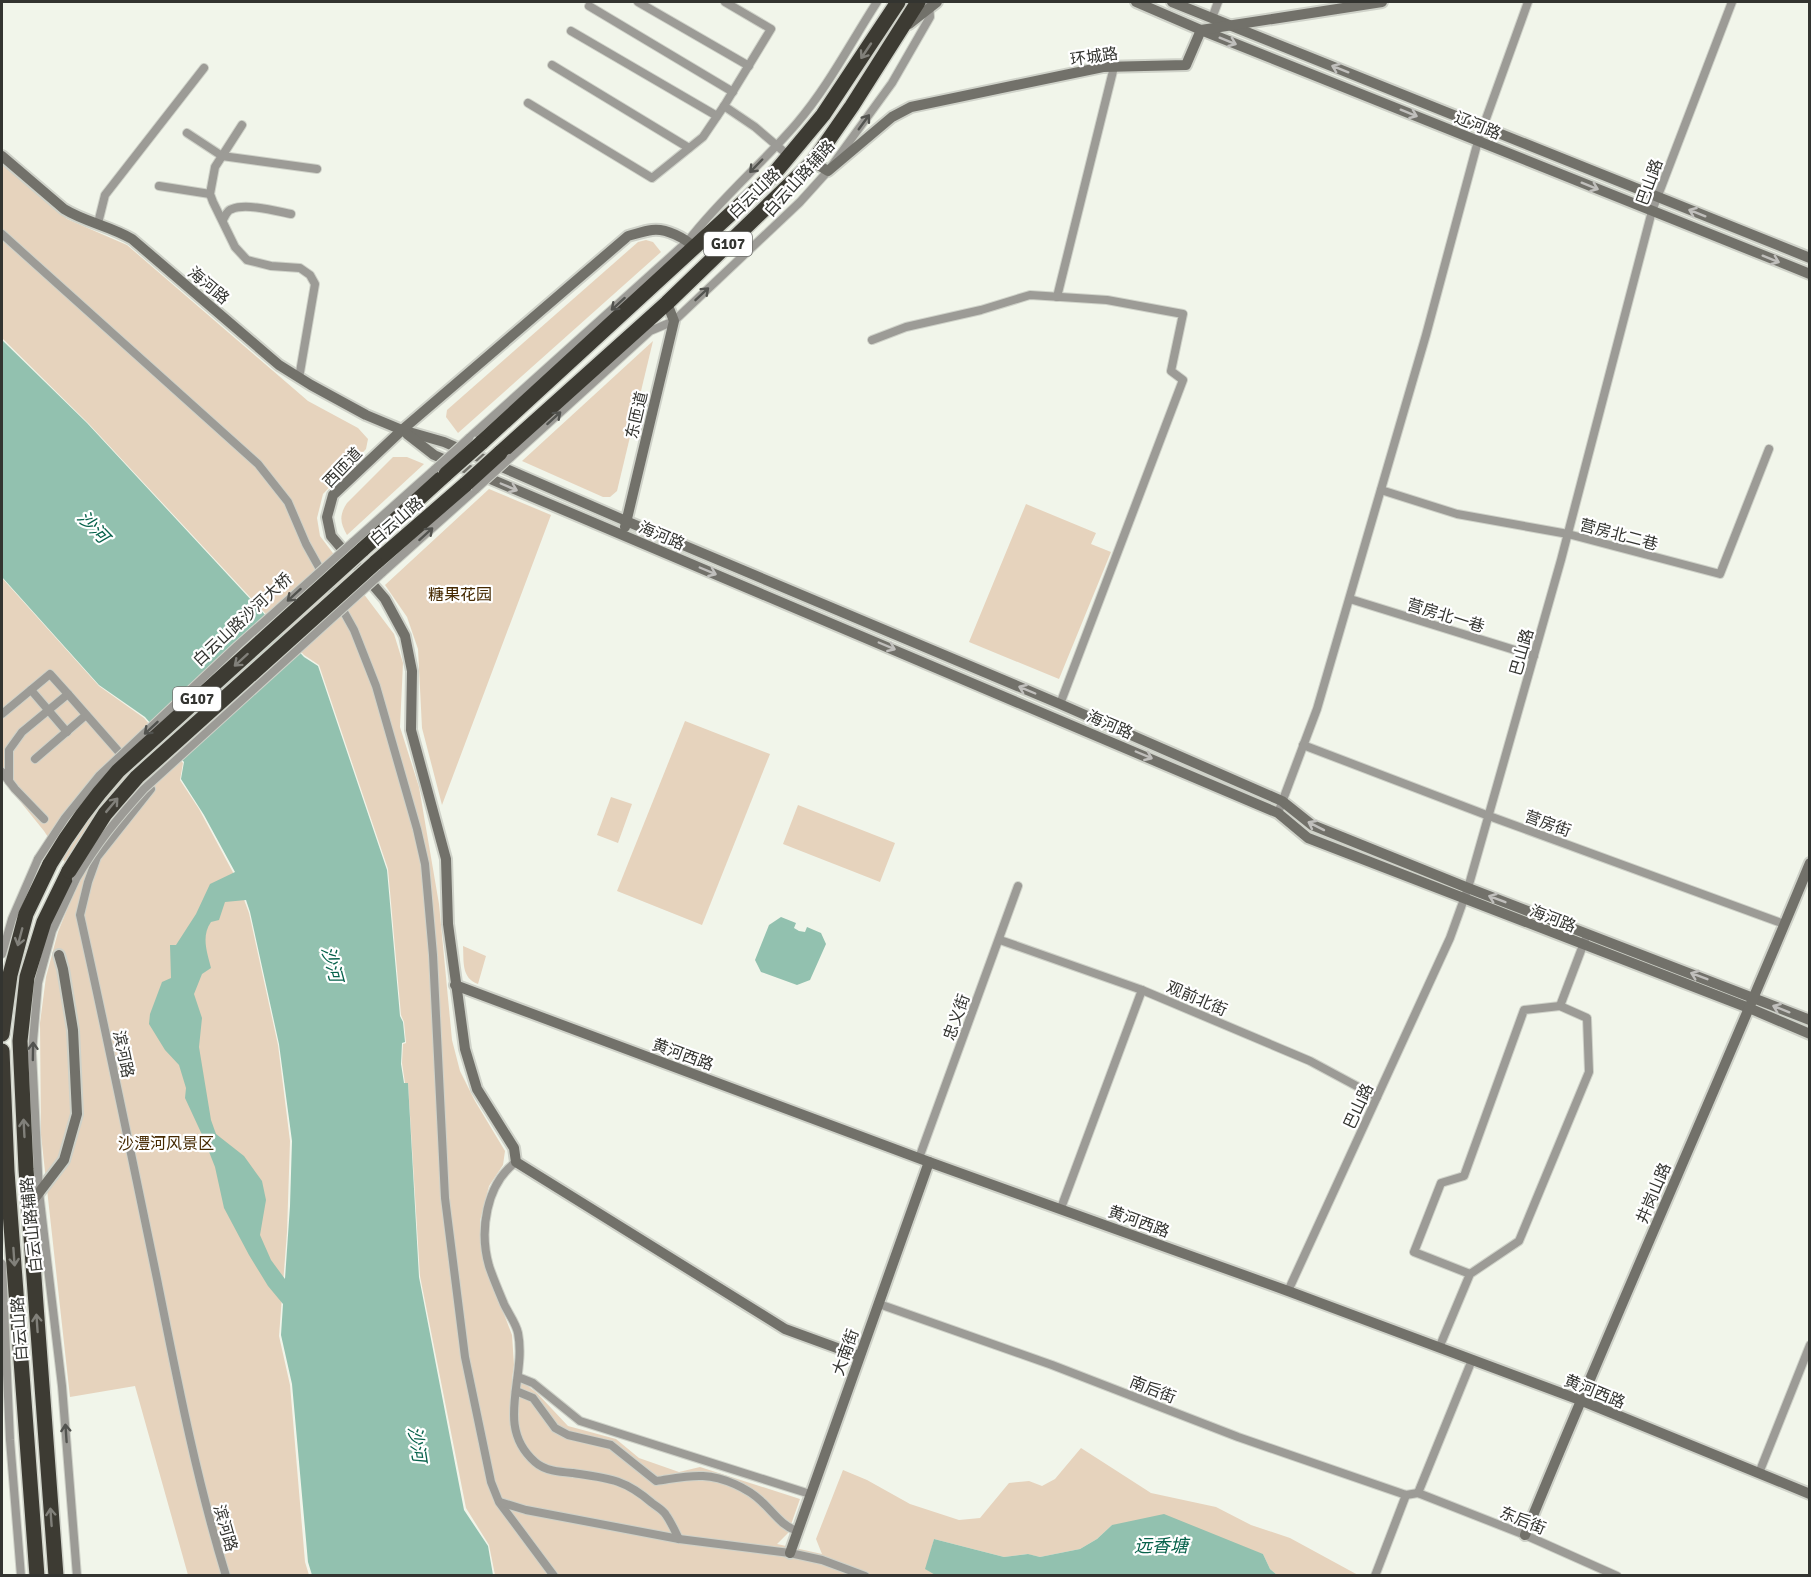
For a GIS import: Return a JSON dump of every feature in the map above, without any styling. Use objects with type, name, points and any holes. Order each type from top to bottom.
[{"type":"highway","name":"白云山路","points":[[358,546],[692,244],[773,175],[823,115],[898,2]]},
{"type":"highway","name":"白云山路","points":[[56,1575],[28,1207],[20,1041],[27,977],[44,922],[105,814],[137,777],[471,486],[667,303],[813,162],[899,32],[928,3]]},
{"type":"highway","name":"白云山路沙河大桥","points":[[44,861],[118,771],[358,546]]},
{"type":"highway","name":"G107","points":[[2,1034],[10,975],[26,914],[44,861]]},
{"type":"highway","name":"白云山路","points":[[2,1052],[7,1171],[37,1575]]},
{"type":"street","points":[[638,2],[748,66]]},
{"type":"street","points":[[528,103],[652,178],[703,137],[771,29],[724,2]]},
{"type":"street","points":[[692,244],[706,218],[798,123],[877,2]]},
{"type":"street","points":[[885,22],[889,2]]},
{"type":"street","name":"辽河路","points":[[1136,2],[1809,274]]},
{"type":"street","name":"辽河路","points":[[1172,2],[1809,258]]},
{"type":"street","points":[[1212,18],[1218,2]]},
{"type":"street","points":[[1201,30],[1382,2]]},
{"type":"street","points":[[1278,813],[1317,709],[1350,599],[1430,323],[1482,127],[1528,2]]},
{"type":"street","name":"巴山路","points":[[1288,1291],[1450,938],[1464,900],[1568,534],[1652,211],[1732,2]]},
{"type":"street","name":"白云山路辅路","points":[[505,455],[650,331],[674,321],[800,202],[828,171],[892,83],[930,17],[928,3]]},
{"type":"street","points":[[589,6],[733,92]]},
{"type":"street","name":"环城路","points":[[828,171],[892,117],[911,107],[1103,67],[1186,65],[1201,30]]},
{"type":"street","points":[[571,31],[717,117]]},
{"type":"street","points":[[552,65],[689,148]]},
{"type":"street","points":[[1057,297],[1114,67]]},
{"type":"street","points":[[98,223],[105,195],[204,68]]},
{"type":"street","points":[[724,106],[755,127],[789,156]]},
{"type":"street","points":[[242,125],[215,167],[210,194],[235,247],[247,260],[271,266],[300,267],[310,275],[315,284],[299,378]]},
{"type":"street","points":[[187,133],[222,156],[316,169]]},
{"type":"street","name":"海河路","points":[[2,156],[64,210],[132,239],[279,365],[366,416],[402,430],[444,442],[1060,704],[1282,801],[1312,825],[1809,1020]]},
{"type":"street","points":[[813,162],[828,171]]},
{"type":"street","points":[[159,186],[210,194]]},
{"type":"street","points":[[223,220],[225,214],[231,209],[247,207],[291,214]]},
{"type":"street","name":"西匝道","points":[[516,1162],[514,1148],[477,1089],[465,1049],[448,924],[446,859],[411,730],[412,671],[405,636],[385,599],[331,536],[327,517],[333,495],[402,430],[628,236],[654,229],[673,234],[692,244]]},
{"type":"street","points":[[2,234],[258,464],[288,502],[306,544],[354,630],[376,686],[417,829],[424,864],[433,955],[445,1198],[465,1358],[491,1482],[499,1502],[554,1575]]},
{"type":"street","points":[[872,340],[906,327],[981,310],[1030,295],[1107,300],[1184,314],[1171,371],[1183,380],[1060,704]]},
{"type":"street","points":[[667,303],[674,321]]},
{"type":"street","name":"东匝道","points":[[623,536],[674,321]]},
{"type":"street","name":"海河路","points":[[402,430],[434,455],[1045,712],[1278,813],[1308,838],[1749,1008],[1809,1034]]},
{"type":"street","name":"营房北二巷","points":[[1381,490],[1457,514],[1568,534],[1720,574],[1769,449]]},
{"type":"street","name":"营房北一巷","points":[[1350,599],[1534,656]]},
{"type":"street","name":"滨河路","points":[[31,690],[50,674],[151,789],[97,857],[80,915],[182,1409],[213,1533],[226,1575]]},
{"type":"street","points":[[2,714],[31,690],[67,732]]},
{"type":"street","points":[[9,781],[9,750],[22,732],[68,694]]},
{"type":"street","points":[[35,759],[86,715]]},
{"type":"street","name":"营房街","points":[[1303,745],[1784,924]]},
{"type":"street","points":[[2,772],[44,819]]},
{"type":"street","points":[[2,954],[12,919],[44,861]]},
{"type":"street","name":"井岗山路","points":[[1525,1535],[1580,1400],[1809,863]]},
{"type":"street","name":"白云山路辅路","points":[[72,875],[52,931],[38,983],[32,1053],[39,1192],[63,1386],[77,1575]]},
{"type":"street","name":"忠义街","points":[[924,1160],[1018,886]]},
{"type":"street","points":[[1560,1006],[1587,934]]},
{"type":"street","name":"观前北街","points":[[1000,939],[1142,990],[1310,1061],[1377,1097]]},
{"type":"street","points":[[28,1207],[64,1160],[77,1114],[73,1030],[63,969],[58,955]]},
{"type":"street","name":"黄河西路","points":[[455,985],[924,1160],[1288,1291],[1580,1400],[1809,1494]]},
{"type":"street","points":[[1060,1208],[1142,990]]},
{"type":"street","points":[[1439,1348],[1470,1274],[1519,1240],[1589,1072],[1587,1018],[1560,1006],[1524,1010],[1464,1176],[1442,1183],[1414,1252],[1470,1274]]},
{"type":"street","name":"大南街","points":[[790,1553],[879,1304],[924,1160]]},
{"type":"street","points":[[679,1539],[666,1514],[640,1492],[619,1481],[553,1471],[536,1463],[521,1446],[514,1430],[513,1404],[520,1366],[518,1331],[489,1265],[486,1246],[485,1222],[494,1189],[508,1168],[516,1162],[785,1329],[859,1356]]},
{"type":"street","name":"白云山路辅路","points":[[2,1264],[9,1429],[21,1575]]},
{"type":"street","name":"南后街","points":[[879,1304],[1062,1369],[1238,1437],[1406,1495],[1418,1493]]},
{"type":"street","points":[[1759,1473],[1809,1345]]},
{"type":"street","points":[[1418,1493],[1472,1360]]},
{"type":"street","points":[[518,1377],[533,1383],[579,1421],[810,1494]]},
{"type":"street","points":[[516,1391],[533,1398],[555,1428],[568,1435],[611,1445],[656,1481],[703,1476],[741,1487],[760,1499],[787,1528],[797,1532]]},
{"type":"street","name":"东后街","points":[[1418,1493],[1525,1535],[1617,1575]]},
{"type":"street","points":[[1375,1575],[1406,1495]]},
{"type":"street","points":[[499,1502],[526,1510],[679,1539],[790,1553],[822,1560],[865,1575]]},
{"type":"street","points":[[517,1525],[519,1513],[526,1510]]},
{"type":"green space","points":[[2,164],[67,219],[127,245],[308,401],[358,428],[368,439],[366,449],[323,494],[317,518],[320,536],[394,634],[403,663],[400,727],[419,787],[439,904],[452,1040],[460,1071],[505,1151],[503,1165],[489,1186],[480,1221],[483,1259],[512,1335],[514,1365],[512,1379],[524,1383],[537,1393],[568,1426],[616,1439],[639,1458],[679,1472],[700,1467],[800,1499],[788,1533],[777,1544],[822,1554],[816,1539],[843,1470],[867,1480],[910,1504],[959,1520],[980,1518],[1009,1483],[1029,1481],[1042,1486],[1055,1479],[1081,1448],[1151,1493],[1216,1507],[1251,1525],[1290,1538],[1358,1575],[1277,1575],[1270,1569],[1263,1554],[1112,1525],[1097,1539],[1080,1549],[1040,1557],[1027,1554],[1004,1557],[934,1539],[926,1569],[937,1575],[495,1575],[489,1545],[466,1508],[420,1276],[408,1083],[405,1083],[402,1063],[403,1044],[406,1043],[401,1015],[388,869],[319,665],[304,655],[88,423],[2,338]]},
{"type":"green space","points":[[646,240],[653,242],[661,252],[458,433],[446,417],[447,410],[638,242]]},
{"type":"green space","points":[[653,341],[617,491],[610,497],[603,497],[522,461]]},
{"type":"green space","points":[[393,457],[407,457],[424,464],[347,535],[341,519],[344,507]]},
{"type":"green space","name":"糖果花园","points":[[489,489],[551,515],[442,805],[422,728],[418,649],[407,617],[385,585]]},
{"type":"green space","points":[[1026,504],[1096,533],[1091,544],[1111,552],[1059,679],[969,642]]},
{"type":"green space","name":"沙澧河风景区","points":[[2,578],[99,686],[144,718],[183,763],[180,780],[199,809],[236,878],[249,913],[278,1045],[290,1141],[287,1232],[279,1336],[290,1385],[305,1562],[309,1575],[188,1575],[135,1386],[70,1397],[41,1135],[40,1023],[46,977],[58,932],[78,882],[44,831],[2,779]]},
{"type":"green space","points":[[685,721],[770,754],[702,925],[617,891]]},
{"type":"green space","points":[[611,797],[632,804],[618,843],[597,835]]},
{"type":"green space","points":[[798,805],[895,843],[880,882],[783,844]]},
{"type":"green space","points":[[463,946],[486,956],[478,984],[466,973]]},
{"type":"water","name":"沙河","points":[[2,340],[87,423],[304,657],[318,666],[387,870],[400,1016],[403,1022],[405,1042],[402,1043],[401,1064],[404,1083],[408,1083],[419,1277],[464,1510],[488,1546],[493,1575],[312,1575],[308,1562],[292,1384],[281,1335],[283,1304],[268,1286],[224,1208],[215,1167],[185,1098],[186,1088],[179,1065],[165,1050],[149,1024],[150,1014],[162,982],[171,978],[170,945],[176,945],[196,914],[210,884],[235,872],[204,815],[181,779],[184,762],[145,717],[99,685],[2,577]],"holes":[[[246,900],[279,1044],[292,1141],[285,1279],[271,1260],[260,1235],[266,1200],[262,1181],[244,1156],[216,1134],[211,1120],[199,1047],[202,1018],[194,994],[202,974],[211,968],[206,944],[208,927],[211,922],[219,920],[225,902]]]},
{"type":"water","points":[[781,917],[796,923],[794,928],[799,931],[805,932],[807,927],[821,933],[826,944],[810,980],[797,985],[761,972],[755,960],[769,925]]},
{"type":"water","name":"远香塘","points":[[1164,1514],[1263,1554],[1270,1569],[1277,1575],[937,1576],[925,1569],[934,1539],[1004,1557],[1028,1554],[1040,1557],[1080,1549],[1097,1539],[1112,1525]]}]
